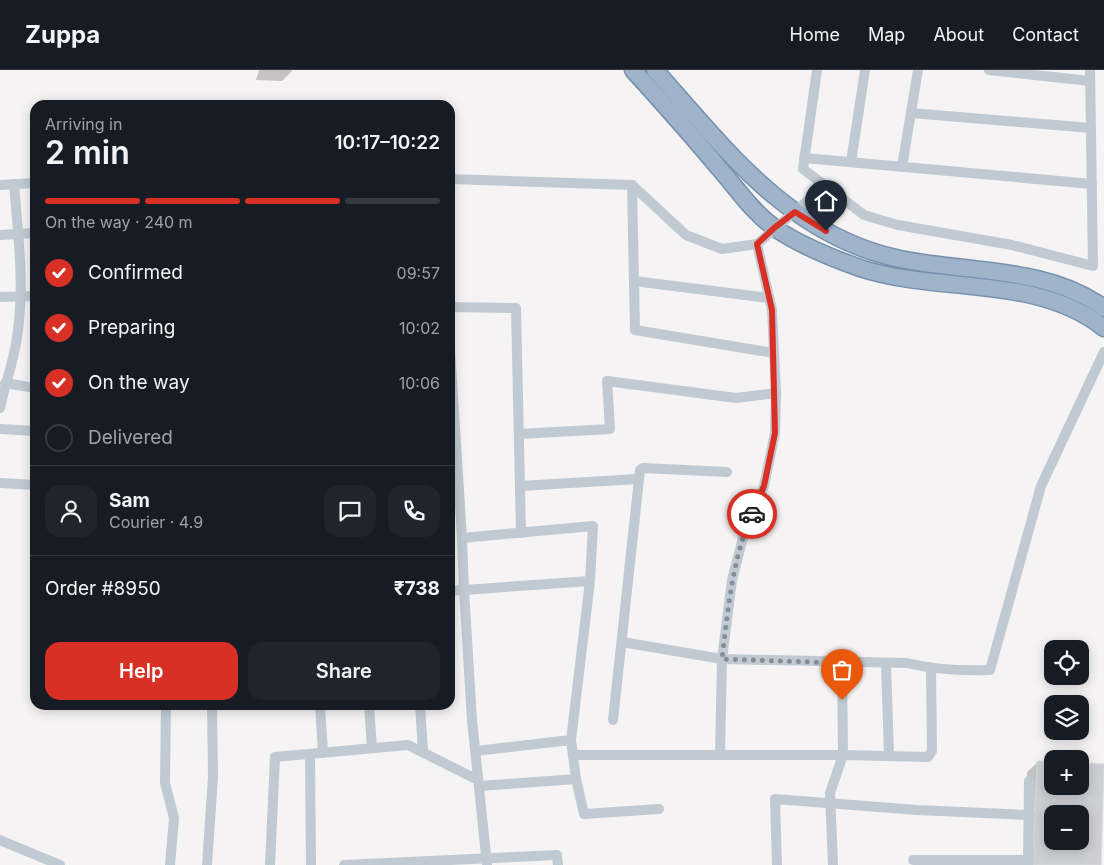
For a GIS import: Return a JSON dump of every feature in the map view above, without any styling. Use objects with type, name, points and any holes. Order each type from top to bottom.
[{"type":"highway","points":[[634,70],[751,205],[774,228],[800,243],[861,268],[909,278],[998,289],[1040,298],[1075,310],[1091,318],[1104,328]]},
{"type":"highway","points":[[655,70],[724,148],[771,195],[795,212],[839,238],[898,258],[1049,281],[1084,294],[1104,308]]},
{"type":"street","points":[[817,70],[803,169],[864,215],[898,225],[1012,245],[1093,266],[1090,75],[989,70]]},
{"type":"street","points":[[851,162],[865,70]]},
{"type":"street","points":[[902,167],[918,70]]},
{"type":"street","points":[[911,113],[1091,128]]},
{"type":"street","points":[[804,158],[1092,184]]},
{"type":"street","points":[[455,179],[632,185],[686,235],[722,249],[757,244],[824,186]]},
{"type":"street","points":[[0,185],[30,183]]},
{"type":"street","points":[[0,408],[17,337],[19,296],[18,234],[14,184]]},
{"type":"street","points":[[632,185],[635,330],[774,353]]},
{"type":"street","points":[[0,235],[30,233]]},
{"type":"street","points":[[720,754],[722,659],[732,580],[745,530],[764,486],[775,433],[776,393],[769,298],[757,244]]},
{"type":"street","points":[[634,281],[769,298]]},
{"type":"street","points":[[0,297],[30,296]]},
{"type":"street","points":[[455,307],[516,308],[521,533]]},
{"type":"street","points":[[622,642],[722,659],[907,663],[931,669],[990,670],[1041,486],[1104,352]]},
{"type":"street","points":[[519,434],[610,429],[607,381],[736,398],[776,393]]},
{"type":"street","points":[[5,384],[30,387]]},
{"type":"street","points":[[0,428],[30,431]]},
{"type":"street","points":[[455,448],[476,751],[487,862]]},
{"type":"street","points":[[613,720],[640,470],[643,468],[727,472]]},
{"type":"street","points":[[520,486],[638,479]]},
{"type":"street","points":[[0,483],[30,485]]},
{"type":"street","points":[[462,538],[593,526],[590,580],[571,740],[576,779],[584,814],[659,809]]},
{"type":"street","points":[[455,591],[590,580]]},
{"type":"street","points":[[833,865],[830,794],[843,755],[842,663]]},
{"type":"street","points":[[886,664],[889,756]]},
{"type":"street","points":[[573,755],[931,756],[931,669]]},
{"type":"street","points":[[166,710],[165,783],[174,818],[170,865]]},
{"type":"street","points":[[207,865],[213,777],[212,710]]},
{"type":"street","points":[[320,710],[323,753]]},
{"type":"street","points":[[369,710],[372,748]]},
{"type":"street","points":[[420,710],[423,751]]},
{"type":"street","points":[[476,751],[571,740]]},
{"type":"street","points":[[270,865],[274,757],[408,745],[423,751],[479,783],[576,779]]},
{"type":"street","points":[[310,754],[311,865]]},
{"type":"street","points":[[913,860],[1028,862],[1030,781]]},
{"type":"street","points":[[777,865],[776,799],[917,810],[1030,815]]},
{"type":"street","points":[[0,840],[60,865]]},
{"type":"street","points":[[344,865],[487,862],[557,856],[558,865]]},
{"type":"building","points":[[1037,761],[1044,761],[1044,795],[1089,795],[1089,763],[1104,764],[1101,865],[1032,865]]},
{"type":"way so far","points":[[752,514],[745,530],[732,580],[722,659],[842,663],[842,700]]},
{"type":"route","points":[[752,514],[764,486],[775,433],[776,393],[772,310],[757,244],[795,212],[826,231]]}]
